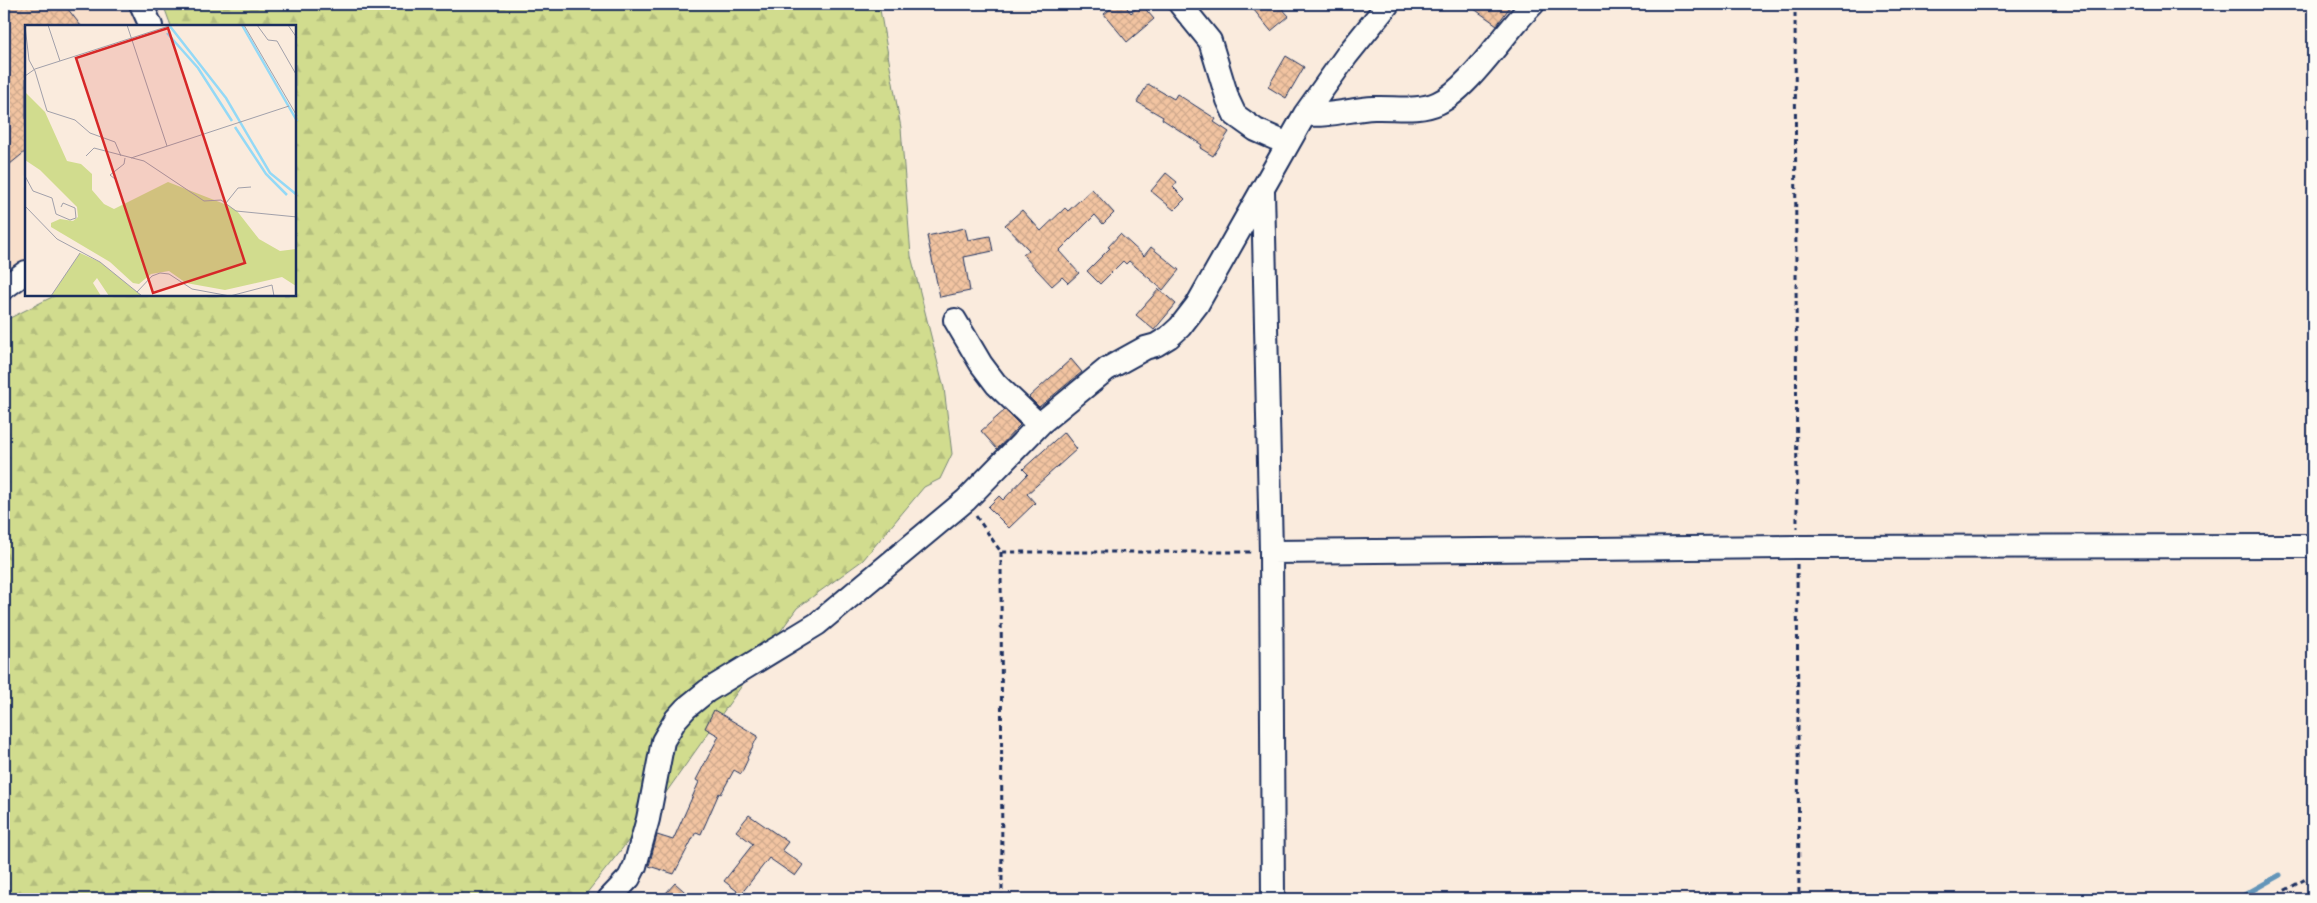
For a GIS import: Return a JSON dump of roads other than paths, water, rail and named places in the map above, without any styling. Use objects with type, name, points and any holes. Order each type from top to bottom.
[{"type":"street","points":[[142,4],[151,25]]},
{"type":"street","points":[[1180,4],[1206,33],[1210,41],[1228,100],[1235,114],[1256,130],[1288,144]]},
{"type":"street","points":[[609,899],[629,878],[636,866],[648,820],[663,741],[676,720],[707,691],[817,624],[966,500],[1039,425],[1107,369],[1145,348],[1163,341],[1180,328],[1198,305],[1305,114],[1347,55],[1388,4]]},
{"type":"street","points":[[1305,114],[1316,115],[1375,108],[1407,109],[1437,104],[1454,94],[1518,18],[1533,4]]},
{"type":"street","points":[[1263,189],[1271,552],[1273,899]]},
{"type":"street","points":[[4,288],[25,273]]},
{"type":"street","points":[[955,320],[981,364],[996,384],[1039,425]]},
{"type":"street","points":[[1271,552],[1797,547],[2313,546]]},
{"type":"waterway","points":[[2237,899],[2280,875]]}]
